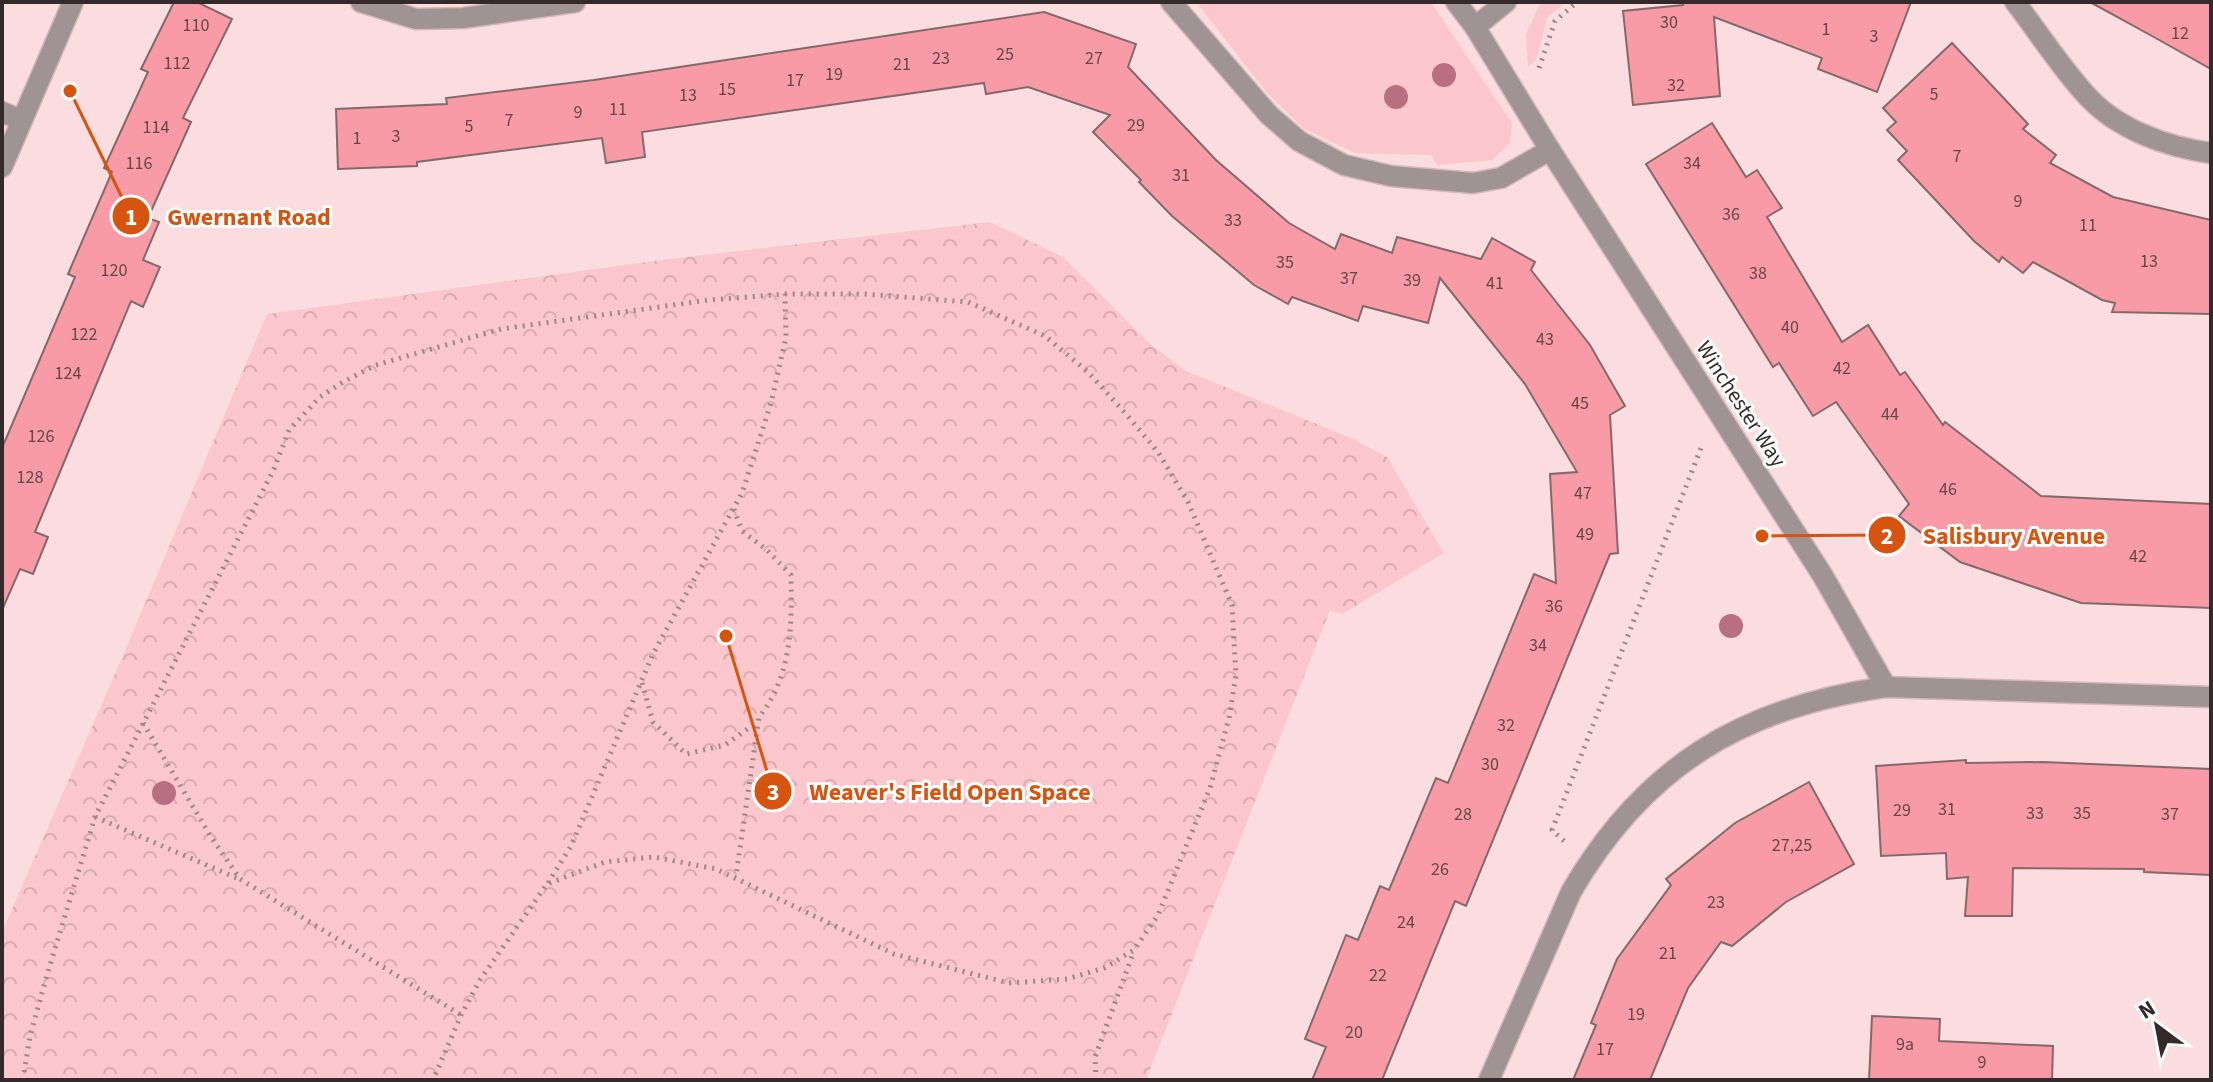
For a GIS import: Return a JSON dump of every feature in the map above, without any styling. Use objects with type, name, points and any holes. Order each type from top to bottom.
[{"type":"street","points":[[2,167],[11,116],[73,2]]},
{"type":"street","points":[[361,2],[416,19],[463,18],[575,2]]},
{"type":"street","points":[[1171,2],[1269,115],[1299,141],[1344,165],[1391,176],[1473,183],[1501,178],[1550,150]]},
{"type":"street","name":"Winchester Way","points":[[1456,2],[1475,27],[1550,150],[1823,576],[1886,687]]},
{"type":"street","points":[[1475,27],[1506,2]]},
{"type":"street","points":[[2015,2],[2088,97],[2109,114],[2157,141],[2211,153]]},
{"type":"street","points":[[1489,1080],[1557,921],[1588,864],[1614,828],[1644,796],[1678,766],[1715,741],[1755,720],[1797,704],[1841,693],[1886,687],[2211,697]]},
{"type":"path","points":[[1513,89],[1539,67],[1555,21],[1577,2]]},
{"type":"path","points":[[433,1080],[480,980],[571,846],[653,654],[742,493],[771,403],[786,337],[785,294]]},
{"type":"path","points":[[23,1080],[34,1021],[95,817],[274,469],[289,430],[320,397],[376,365],[501,329],[693,301],[785,294],[864,294],[968,302],[1045,336],[1088,372],[1158,452],[1188,502],[1232,605],[1236,675],[1229,718],[1210,788],[1158,915],[1134,950],[1095,1057],[1096,1080]]},
{"type":"path","points":[[1588,864],[1552,830],[1701,448],[1729,429]]},
{"type":"path","points":[[733,508],[742,531],[767,550],[791,575],[790,646],[781,678],[758,721],[736,876]]},
{"type":"path","points":[[642,681],[653,722],[686,754],[725,745],[758,721]]},
{"type":"path","points":[[143,722],[211,837],[240,879]]},
{"type":"path","points":[[95,817],[240,879],[461,1015]]},
{"type":"path","points":[[547,884],[605,862],[654,857],[716,869],[894,954],[1009,983],[1067,979],[1104,968],[1134,950]]},
{"type":"green space","points":[[1196,2],[1431,2],[1512,123],[1510,143],[1492,160],[1437,165],[1431,155],[1355,153],[1304,129],[1268,94]]},
{"type":"green space","points":[[1541,2],[1566,2],[1547,18],[1537,58],[1528,67],[1526,34]]},
{"type":"green space","points":[[990,222],[1063,257],[1150,344],[1186,371],[1351,438],[1387,457],[1444,553],[1342,614],[1330,610],[1146,1080],[2,1080],[2,932],[267,314],[676,258]]},
{"type":"building","points":[[174,2],[197,2],[232,19],[183,118],[191,122],[148,218],[159,222],[143,260],[160,267],[143,307],[131,301],[35,532],[48,537],[33,574],[20,569],[2,610],[2,448],[75,277],[68,274],[112,172],[104,168],[148,72],[141,69]]},
{"type":"building","points":[[1684,2],[1911,2],[1877,92],[1818,69],[1822,58],[1714,17],[1720,96],[1633,105],[1623,11],[1683,5]]},
{"type":"building","points":[[2090,2],[2211,2],[2211,69],[2152,36]]},
{"type":"building","points":[[1044,12],[1136,44],[1128,67],[1216,160],[1289,223],[1335,249],[1341,234],[1392,253],[1397,237],[1481,259],[1492,238],[1535,262],[1531,270],[1590,345],[1625,406],[1610,415],[1618,553],[1610,554],[1466,906],[1455,901],[1382,1080],[1312,1080],[1326,1047],[1305,1039],[1346,935],[1358,940],[1380,886],[1389,890],[1436,778],[1448,783],[1534,574],[1556,583],[1550,474],[1577,472],[1525,384],[1440,278],[1428,323],[1363,306],[1358,321],[1292,297],[1288,304],[1254,285],[1172,216],[1139,182],[1141,180],[1093,132],[1110,115],[1028,87],[986,94],[984,83],[642,132],[645,157],[606,163],[602,138],[417,162],[417,166],[338,169],[336,109],[447,104],[446,98],[594,80]]},
{"type":"building","points":[[1952,43],[2028,124],[2023,129],[2056,155],[2050,163],[2113,197],[2211,220],[2211,314],[2112,312],[2115,303],[2102,300],[2033,262],[2023,273],[2002,257],[1999,262],[1974,241],[1898,160],[1907,151],[1887,130],[1896,122],[1883,108]]},
{"type":"building","points":[[1712,123],[1746,177],[1757,170],[1782,208],[1767,217],[1842,342],[1868,325],[1900,375],[1905,372],[1943,425],[1945,422],[2041,496],[2211,504],[2211,608],[2081,603],[1960,562],[1899,516],[1909,504],[1836,402],[1813,416],[1779,363],[1773,367],[1646,164]]},
{"type":"building","points":[[1966,760],[1966,763],[2043,762],[2211,769],[2211,875],[2144,872],[2144,869],[2013,868],[2012,916],[1965,916],[1968,877],[1947,879],[1946,853],[1881,856],[1876,766]]},
{"type":"building","points":[[1809,782],[1854,864],[1786,902],[1732,946],[1721,942],[1688,988],[1650,1080],[1573,1080],[1596,1025],[1591,1023],[1617,959],[1671,885],[1666,879],[1735,823]]},
{"type":"building","points":[[1872,1016],[1940,1019],[1939,1041],[2053,1046],[2052,1080],[1869,1080]]},
{"type":"place","name":"Gwernant Road","points":[[70,91]]},
{"type":"place","name":"Salisbury Avenue","points":[[1762,536]]},
{"type":"place","name":"Weaver's Field Open Space","points":[[726,636]]}]
